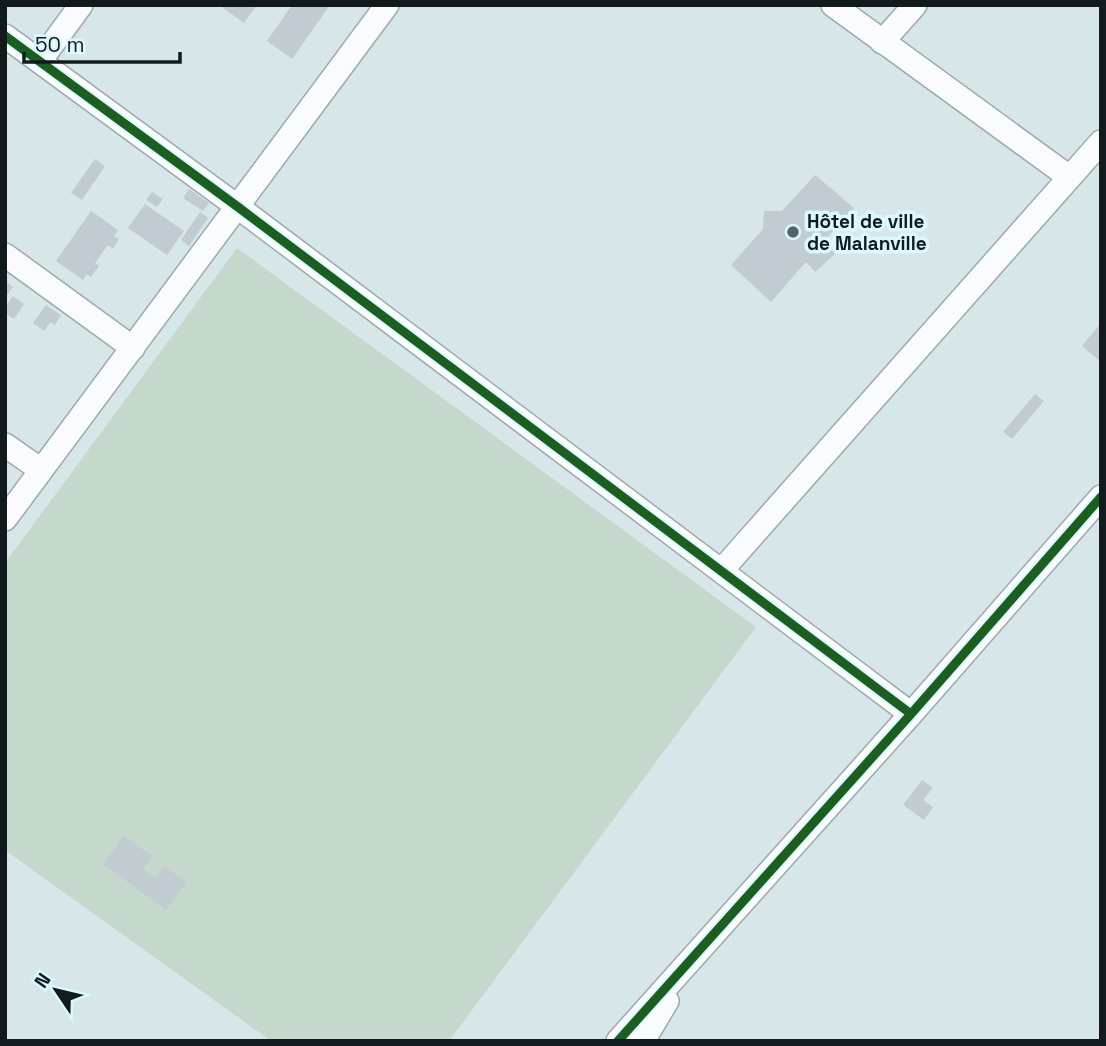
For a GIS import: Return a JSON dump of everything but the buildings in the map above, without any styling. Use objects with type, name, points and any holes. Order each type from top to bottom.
[{"type":"street","points":[[40,61],[81,5]]},
{"type":"street","points":[[5,519],[387,5]]},
{"type":"street","points":[[834,5],[1069,177]]},
{"type":"street","points":[[883,42],[915,5]]},
{"type":"street","points":[[5,36],[911,714]]},
{"type":"street","points":[[721,571],[1101,142]]},
{"type":"street","points":[[5,255],[133,348]]},
{"type":"street","points":[[5,445],[41,470]]},
{"type":"street","points":[[618,1041],[911,714],[1101,496]]},
{"type":"street","points":[[643,1041],[695,953]]},
{"type":"green space","points":[[237,248],[756,627],[449,1041],[271,1041],[5,850],[5,563]]},
{"type":"cycle path","points":[[5,36],[238,207],[911,714]]},
{"type":"cycle path","points":[[618,1041],[1101,497]]},
{"type":"place","name":"Hôtel de ville de Malanville","points":[[793,232]]}]
